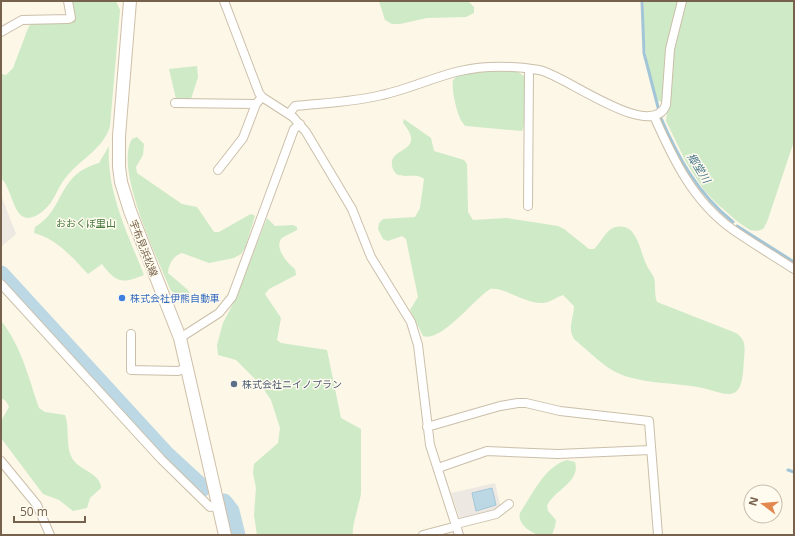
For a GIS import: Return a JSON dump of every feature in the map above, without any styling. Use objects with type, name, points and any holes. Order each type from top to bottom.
[{"type":"main road","name":"宇布見浜松線","points":[[130,1],[119,136],[119,167],[121,182],[130,211],[180,338],[225,535]]},
{"type":"street","points":[[1,32],[22,20],[68,20],[71,18],[68,1]]},
{"type":"street","points":[[224,1],[262,98],[289,114],[300,124],[352,209],[371,257],[411,322],[418,345],[430,445],[459,535]]},
{"type":"street","points":[[289,114],[295,106],[382,95],[468,69],[490,67],[539,70],[552,74],[597,99],[619,109],[644,116],[654,116],[662,113],[666,106],[670,49],[682,1]]},
{"type":"street","points":[[528,206],[529,69]]},
{"type":"street","points":[[218,170],[243,138],[256,104],[262,98]]},
{"type":"street","points":[[175,103],[256,104]]},
{"type":"street","points":[[654,116],[678,167],[687,182],[709,208],[732,229],[794,269]]},
{"type":"street","points":[[180,338],[219,313],[232,297],[294,129],[300,124]]},
{"type":"street","points":[[1,284],[165,463],[210,507],[218,505]]},
{"type":"street","points":[[131,334],[131,370],[178,371],[187,368]]},
{"type":"street","points":[[427,427],[436,426],[500,406],[526,403],[560,411],[649,421],[650,450],[658,535]]},
{"type":"street","points":[[438,468],[487,451],[546,454],[650,450]]},
{"type":"street","points":[[1,461],[36,505],[50,535]]},
{"type":"street","points":[[423,535],[496,514],[508,504]]},
{"type":"shaded area","points":[[1,195],[16,234],[1,247]]},
{"type":"shaded area","points":[[495,483],[501,509],[460,519],[451,493]]},
{"type":"green space","points":[[71,1],[116,1],[120,10],[110,126],[103,141],[64,180],[47,207],[41,213],[26,218],[20,215],[7,187],[1,178],[1,74],[6,75],[13,68],[29,26],[33,23],[69,22]]},
{"type":"green space","points":[[379,1],[468,1],[474,7],[474,13],[466,17],[427,18],[400,24],[392,24],[385,20]]},
{"type":"green space","points":[[644,1],[678,1],[662,102],[658,101],[650,77],[644,39]]},
{"type":"green space","points":[[686,1],[794,1],[794,141],[767,222],[763,229],[757,231],[750,230],[738,222],[704,190],[686,162],[666,121],[674,50]]},
{"type":"green space","points":[[197,66],[198,77],[191,99],[176,99],[169,69]]},
{"type":"green space","points":[[490,71],[518,72],[524,76],[524,125],[522,131],[466,126],[460,119],[454,98],[453,80],[458,75]]},
{"type":"green space","points":[[404,119],[431,138],[434,151],[464,160],[467,164],[468,212],[473,220],[507,218],[558,226],[589,249],[594,249],[606,233],[612,228],[623,227],[629,229],[637,239],[646,264],[654,278],[657,302],[736,333],[742,338],[745,347],[740,387],[734,393],[724,394],[686,385],[652,382],[630,378],[614,371],[602,363],[574,339],[571,326],[574,306],[563,295],[548,302],[542,303],[528,301],[502,290],[490,289],[448,327],[439,333],[430,336],[423,336],[410,310],[418,297],[406,239],[402,236],[388,241],[383,239],[378,229],[379,223],[383,219],[415,217],[420,208],[424,179],[416,176],[398,175],[393,169],[392,162],[394,156],[409,145],[411,140],[410,133],[403,123]]},
{"type":"green space","points":[[137,137],[144,144],[143,155],[136,167],[137,173],[182,204],[197,207],[214,232],[219,232],[249,215],[252,214],[255,216],[245,248],[241,254],[234,258],[209,263],[182,253],[174,258],[170,264],[168,273],[190,293],[190,296],[185,301],[175,296],[170,289],[139,213],[129,171],[128,153],[132,139]]},
{"type":"green space","name":"おおくぼ里山","points":[[109,146],[111,179],[119,212],[144,275],[130,280],[120,280],[116,278],[111,275],[102,264],[88,274],[64,249],[50,240],[34,233],[35,227],[45,220],[52,211],[68,184],[85,168],[99,163]]},
{"type":"green space","points":[[267,218],[275,226],[293,225],[297,227],[297,230],[282,238],[279,246],[282,255],[295,269],[296,275],[269,289],[265,294],[281,318],[277,340],[281,343],[327,350],[341,418],[361,429],[361,493],[353,527],[353,535],[257,535],[254,515],[256,488],[253,473],[254,464],[278,443],[280,428],[271,400],[261,385],[236,360],[218,355],[217,345],[223,323],[236,298]]},
{"type":"green space","points":[[1,321],[8,330],[19,351],[39,408],[45,412],[65,415],[69,448],[72,458],[79,466],[93,475],[100,483],[101,488],[90,498],[87,508],[73,511],[59,500],[43,494],[1,438],[1,421],[9,407],[6,401],[1,398]]},
{"type":"green space","points":[[567,460],[575,462],[576,469],[574,475],[566,486],[550,500],[547,506],[548,511],[556,520],[552,535],[536,534],[524,526],[520,520],[520,513],[534,490],[552,468]]},
{"type":"water","points":[[492,488],[496,505],[476,511],[472,493]]},
{"type":"waterway","name":"郷堂川","points":[[642,1],[644,53],[659,111]]},
{"type":"waterway","name":"郷堂川","points":[[660,116],[674,146],[690,174],[709,199],[733,222]]},
{"type":"waterway","name":"郷堂川","points":[[737,226],[794,262]]},
{"type":"waterway","points":[[1,274],[166,454],[203,488]]},
{"type":"waterway","points":[[788,470],[794,472]]},
{"type":"waterway","points":[[224,502],[231,511],[237,535]]},
{"type":"place","name":"株式会社伊熊自動車","points":[[122,298]]},
{"type":"place","name":"株式会社ニイノプラン","points":[[234,384]]}]
